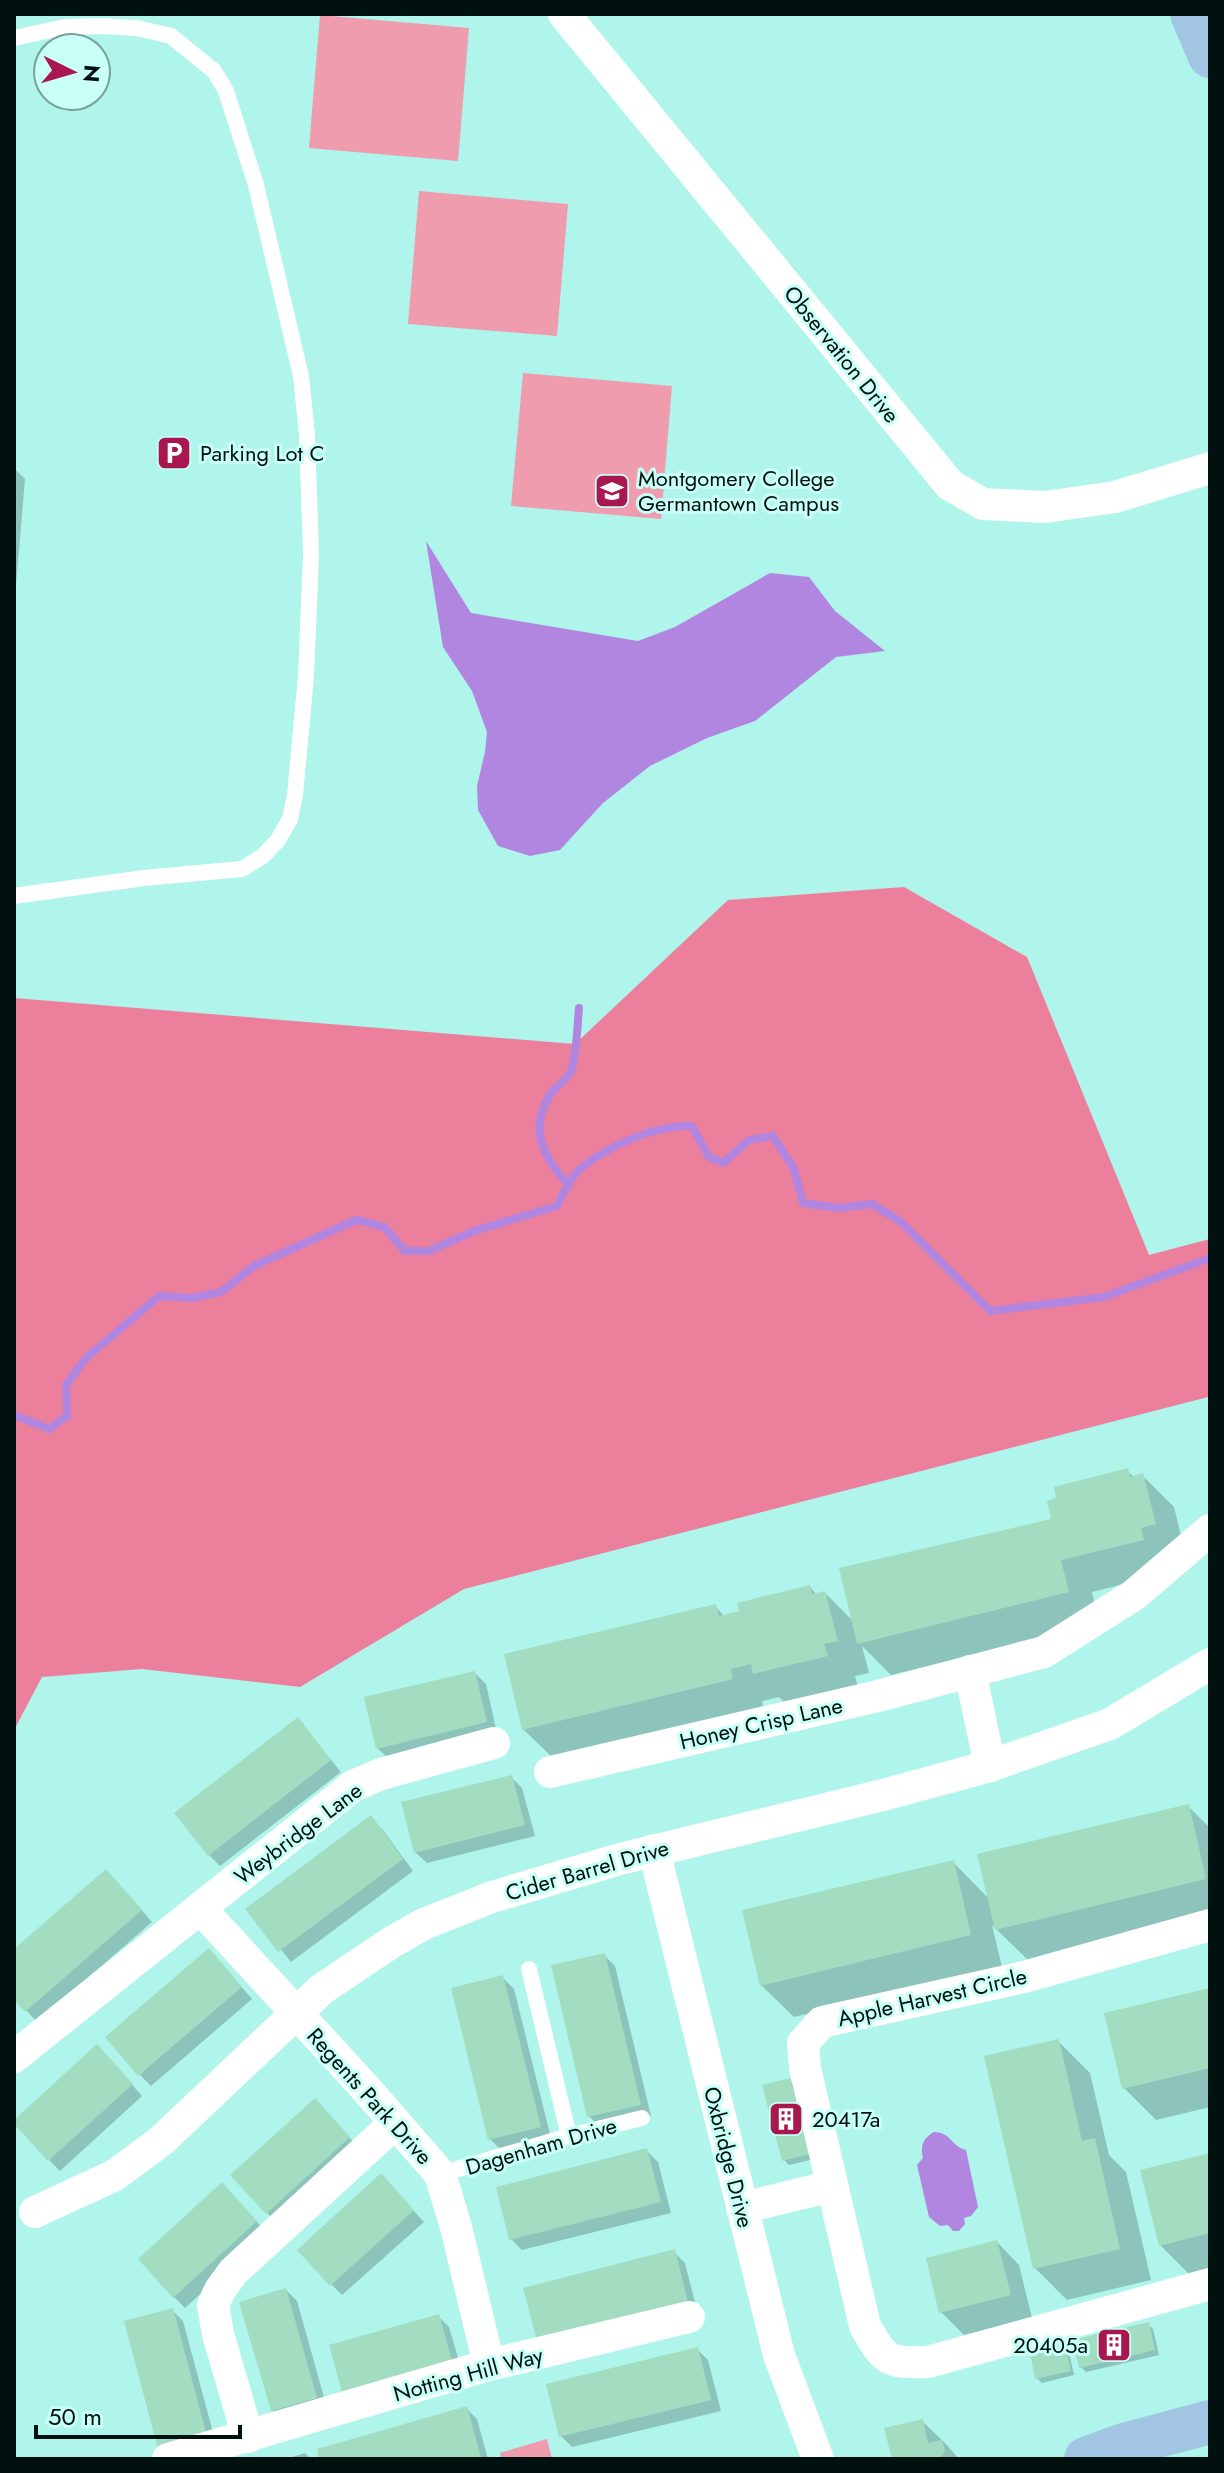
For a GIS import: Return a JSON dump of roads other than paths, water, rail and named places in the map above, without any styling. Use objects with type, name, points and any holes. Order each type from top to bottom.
[{"type":"main road","points":[[1192,14],[1210,56]]},
{"type":"main road","points":[[1086,2459],[1124,2445],[1210,2422]]},
{"type":"street","name":"Observation Drive","points":[[564,14],[950,485],[983,504],[1045,507],[1115,497],[1210,468]]},
{"type":"street","name":"Honey Crisp Lane","points":[[550,1772],[878,1696],[1044,1652],[1134,1595],[1210,1530]]},
{"type":"street","name":"Cider Barrel Drive","points":[[35,2212],[115,2175],[161,2141],[322,1989],[424,1924],[492,1897],[654,1850],[990,1766],[1110,1724],[1210,1664]]},
{"type":"street","points":[[970,1671],[990,1766]]},
{"type":"street","name":"Weybridge Lane","points":[[14,2057],[353,1786],[381,1774],[494,1743]]},
{"type":"street","name":"Oxbridge Drive","points":[[654,1850],[779,2355],[818,2459]]},
{"type":"street","points":[[200,1908],[296,2014]]},
{"type":"street","name":"Apple Harvest Circle","points":[[1210,1925],[1024,1977],[822,2022],[803,2043],[805,2068],[865,2326],[878,2350],[896,2363],[928,2362],[1210,2284]]},
{"type":"street","name":"Regents Park Drive","points":[[296,2014],[440,2174],[489,2365]]},
{"type":"street","points":[[248,2437],[218,2334],[213,2305],[220,2290],[233,2272],[395,2123]]},
{"type":"street","points":[[742,2208],[832,2186]]},
{"type":"street","name":"Notting Hill Way","points":[[168,2459],[489,2365],[689,2317]]},
{"type":"lane","points":[[14,38],[65,27],[137,28],[171,36],[198,55],[214,71],[226,91],[256,185],[301,376],[307,434],[311,555],[306,676],[295,795],[290,819],[278,840],[263,856],[242,869],[144,878],[14,896]]},
{"type":"lane","points":[[529,1969],[569,2136]]},
{"type":"lane","name":"Dagenham Drive","points":[[440,2174],[642,2118]]},
{"type":"waterway","points":[[569,1185],[546,1154],[540,1120],[550,1095],[571,1071],[579,1008]]},
{"type":"waterway","points":[[14,1415],[49,1429],[67,1416],[66,1385],[86,1358],[159,1296],[192,1298],[221,1292],[254,1266],[356,1220],[384,1227],[405,1251],[429,1251],[474,1231],[557,1206],[573,1177],[592,1160],[633,1138],[678,1127],[692,1126],[709,1157],[723,1163],[749,1140],[773,1136],[794,1169],[803,1203],[839,1208],[872,1204],[901,1222],[990,1311],[1104,1297],[1210,1258]]},
{"type":"place","name":"Parking Lot C","points":[[174,453]]},
{"type":"place","name":"Montgomery College Germantown Campus","points":[[612,491]]},
{"type":"place","name":"20417a","points":[[786,2119]]},
{"type":"place","name":"20405a","points":[[1114,2345]]}]
